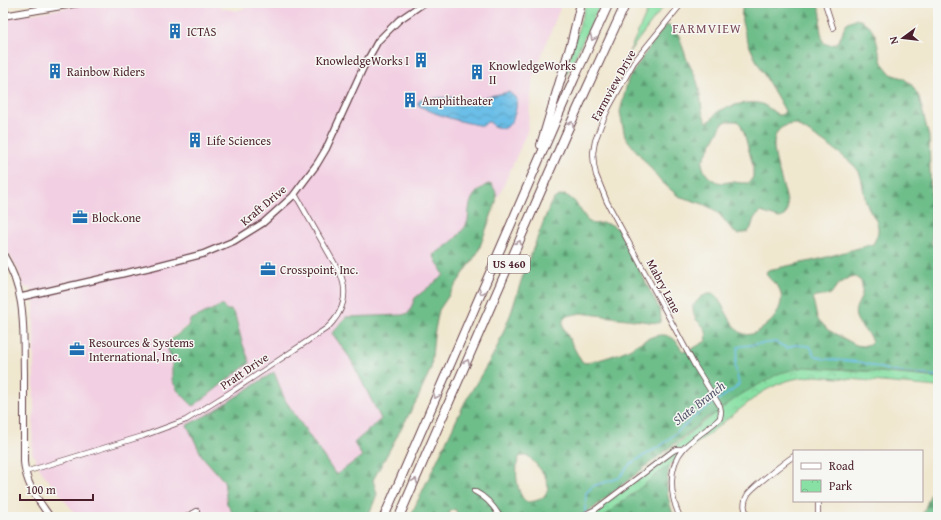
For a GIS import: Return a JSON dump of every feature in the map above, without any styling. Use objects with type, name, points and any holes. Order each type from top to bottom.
[{"type":"highway","points":[[531,179],[572,41],[581,3]]},
{"type":"highway","name":"US 460","points":[[384,517],[584,57],[609,3]]},
{"type":"highway","name":"US 460","points":[[399,517],[562,144],[626,3]]},
{"type":"main road","points":[[3,16],[78,3]]},
{"type":"main road","points":[[3,254],[14,275],[21,297],[24,328],[25,472],[30,486],[50,517]]},
{"type":"street","name":"Kraft Drive","points":[[21,297],[196,256],[234,241],[258,226],[278,211],[295,194],[314,169],[326,149],[363,68],[376,44],[399,20],[424,3]]},
{"type":"street","name":"Farmview Drive","points":[[594,165],[595,141],[608,109],[634,62],[682,3]]},
{"type":"street","points":[[825,3],[833,28]]},
{"type":"street","name":"Mabry Lane","points":[[594,165],[596,175],[607,202],[721,409],[721,415],[717,421],[683,449]]},
{"type":"street","name":"Pratt Drive","points":[[25,472],[143,436],[186,420],[322,332],[332,323],[340,313],[343,304],[345,292],[343,281],[340,273],[295,194]]},
{"type":"street","points":[[580,517],[596,509],[673,451],[683,449],[675,465],[672,487],[673,498],[680,517]]},
{"type":"street","points":[[750,517],[744,509],[744,504],[748,494],[764,479],[793,457]]},
{"type":"street","points":[[474,491],[484,496],[496,509],[500,517]]},
{"type":"street","points":[[818,502],[818,517]]},
{"type":"street","points":[[186,517],[197,510]]},
{"type":"shaded area","points":[[92,3],[220,3],[221,8],[237,11],[258,3],[562,3],[533,77],[527,132],[499,196],[497,196],[495,189],[469,206],[468,222],[455,240],[434,255],[444,275],[415,298],[409,313],[332,333],[350,358],[381,419],[354,443],[363,456],[336,475],[285,400],[274,372],[211,413],[187,425],[202,456],[224,481],[227,504],[235,517],[78,517],[41,471],[32,452],[34,407],[34,298],[31,288],[29,289],[23,286],[18,269],[3,245],[3,19]],"holes":[[[235,315],[249,364],[201,400],[178,391],[172,380],[171,338],[188,325]]]},
{"type":"green space","points":[[586,3],[601,3],[562,84]]},
{"type":"green space","points":[[651,3],[666,3],[629,52]]},
{"type":"green space","points":[[743,3],[814,3],[819,8],[821,13],[820,27],[823,42],[828,45],[836,44],[848,22],[855,19],[860,20],[870,26],[875,35],[882,63],[891,74],[903,78],[911,84],[919,97],[929,137],[932,243],[938,254],[938,377],[842,369],[803,369],[708,417],[592,509],[578,517],[459,517],[455,509],[449,512],[451,517],[410,517],[465,402],[496,350],[511,313],[524,272],[550,205],[554,199],[564,195],[569,197],[575,202],[588,221],[593,224],[603,223],[612,225],[618,229],[660,310],[661,321],[658,323],[581,313],[567,316],[563,320],[563,327],[581,361],[585,363],[621,353],[650,338],[663,335],[676,341],[683,351],[692,349],[706,341],[706,330],[695,318],[693,306],[700,298],[707,294],[714,294],[736,328],[742,333],[749,334],[758,331],[775,316],[781,301],[780,290],[767,276],[766,272],[768,270],[816,260],[873,244],[878,232],[878,227],[877,222],[866,202],[859,172],[840,154],[795,124],[782,127],[775,136],[774,147],[776,160],[787,202],[787,212],[783,217],[779,218],[761,212],[754,218],[748,232],[738,234],[734,232],[713,209],[703,204],[678,196],[662,182],[625,137],[620,112],[628,80],[665,26],[669,25],[679,36],[687,60],[697,81],[702,111],[707,122],[720,110],[745,103],[762,104],[778,115],[782,115],[785,111],[749,46],[742,22]],"holes":[[[727,121],[737,121],[741,125],[744,133],[753,165],[753,177],[749,183],[718,182],[708,176],[704,170],[702,162],[722,124]],[[854,276],[861,281],[862,292],[855,313],[859,323],[872,341],[863,346],[856,345],[828,330],[817,318],[813,299],[816,296],[825,296],[830,294],[846,279]],[[521,456],[528,456],[540,469],[546,479],[548,485],[546,494],[538,500],[526,502],[520,493],[517,482],[518,459]]]},
{"type":"green space","points":[[488,184],[492,185],[494,189],[496,202],[478,252],[439,310],[434,335],[431,368],[418,398],[373,480],[377,494],[368,517],[235,517],[227,504],[224,481],[202,456],[187,425],[211,413],[274,372],[285,400],[336,475],[362,456],[354,443],[381,419],[350,358],[332,333],[346,317],[402,315],[409,313],[415,298],[444,275],[433,255],[448,245],[464,228],[468,221],[471,201],[477,191]]},
{"type":"green space","points":[[222,305],[227,310],[231,310],[235,315],[242,342],[250,363],[193,406],[178,391],[172,380],[172,362],[166,344],[188,326],[190,320]]},
{"type":"green space","points":[[804,367],[938,378],[938,387],[816,376],[786,381],[758,395],[603,517],[585,517],[656,463],[693,430],[740,395],[780,373]]},
{"type":"green space","points":[[666,464],[670,466],[667,485],[670,505],[674,517],[596,517]]},
{"type":"green space","points":[[938,475],[938,517],[922,517],[924,511]]},
{"type":"water","points":[[509,92],[517,99],[516,107],[511,123],[504,129],[493,126],[490,122],[487,122],[483,126],[458,120],[433,112],[418,105],[418,102],[421,99],[455,97],[470,100]]},
{"type":"waterway","name":"Slate Branch","points":[[585,513],[586,493],[593,486],[619,478],[630,464],[662,445],[701,411],[733,390],[739,384],[735,366],[738,347],[775,342],[787,348],[794,345],[810,346],[814,355],[824,359],[860,362],[891,371],[938,376]]},
{"type":"place","name":"ICTAS","points":[[175,31]]},
{"type":"place","name":"KnowledgeWorks I","points":[[421,60]]},
{"type":"place","name":"Rainbow Riders","points":[[55,71]]},
{"type":"place","name":"KnowledgeWorks II","points":[[477,72]]},
{"type":"place","name":"Amphitheater","points":[[410,100]]},
{"type":"place","name":"Life Sciences","points":[[195,140]]},
{"type":"place","name":"Block.one","points":[[80,217]]},
{"type":"place","name":"Crosspoint, Inc.","points":[[268,269]]},
{"type":"place","name":"Resources & Systems International, Inc.","points":[[77,349]]},
{"type":"district","name":"FARMVIEW","points":[[707,28]]}]
